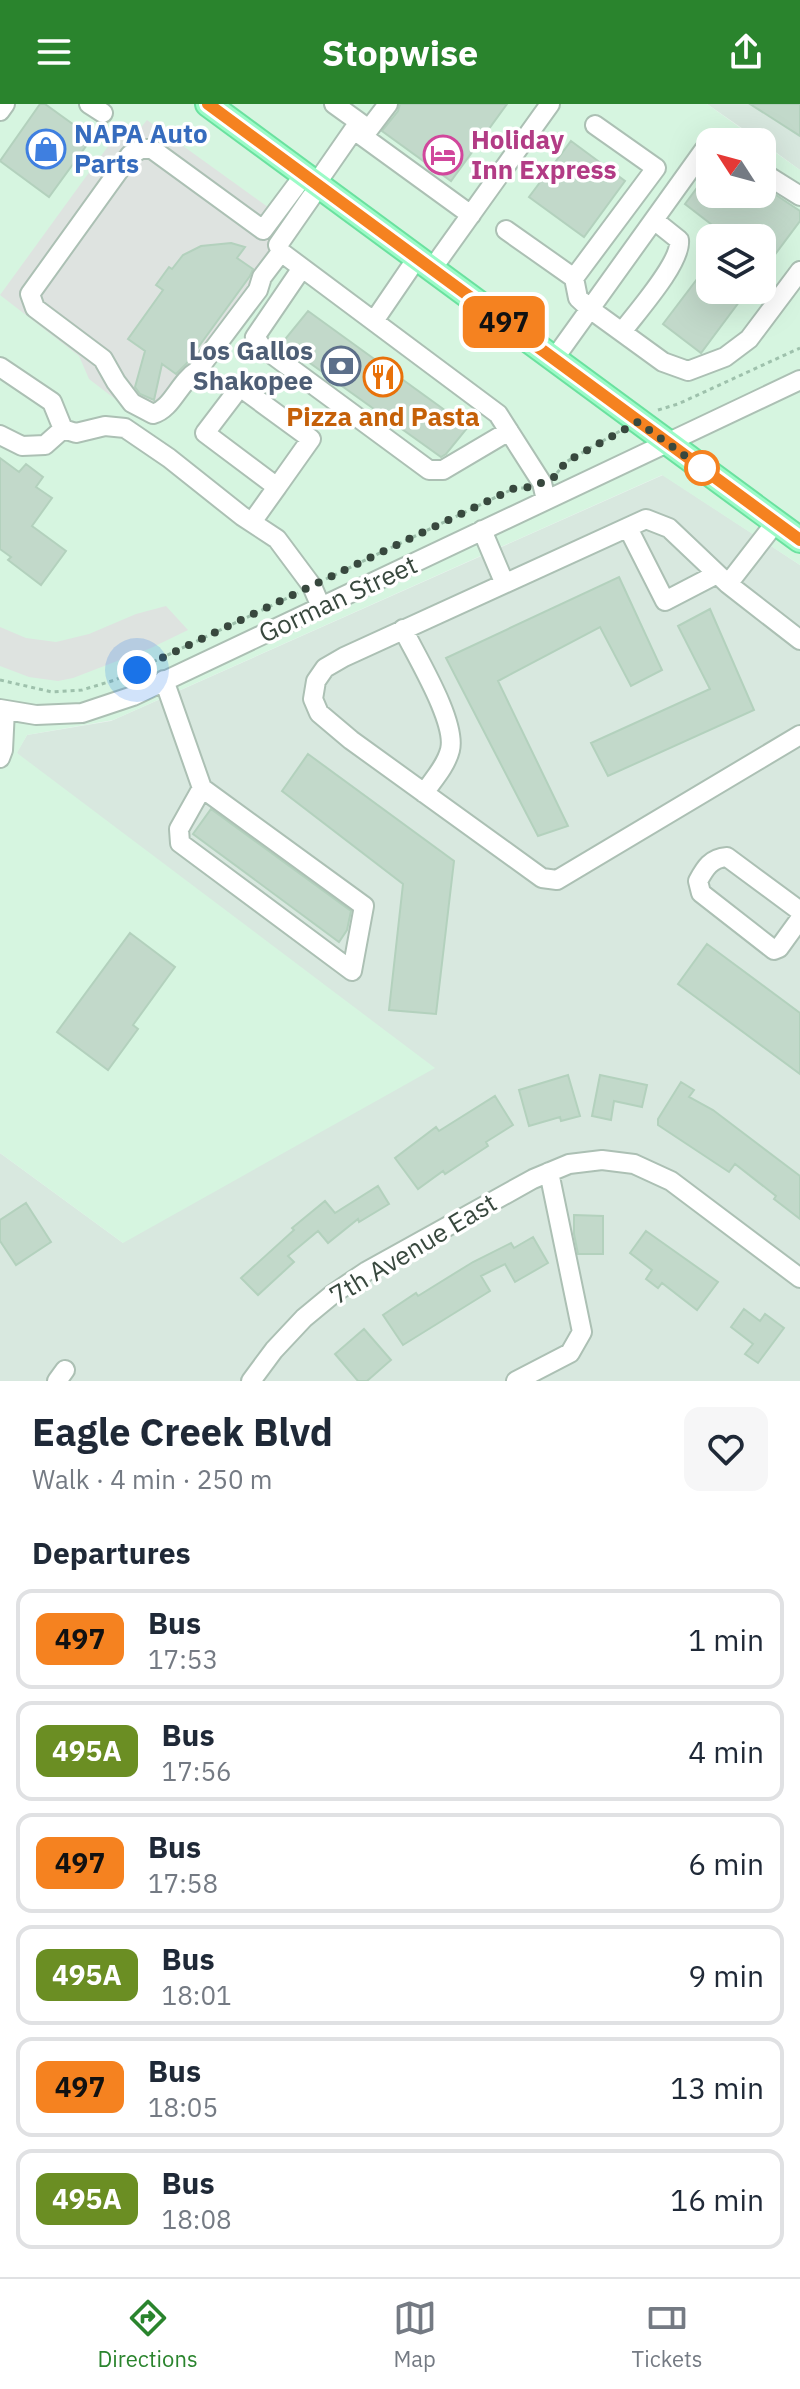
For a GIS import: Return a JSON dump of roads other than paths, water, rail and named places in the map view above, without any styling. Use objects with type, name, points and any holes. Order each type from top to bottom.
[{"type":"main road","points":[[208,104],[800,540]]},
{"type":"street","points":[[0,111],[5,104]]},
{"type":"street","points":[[334,104],[369,129],[388,104]]},
{"type":"street","points":[[374,321],[471,215],[550,104]]},
{"type":"street","points":[[355,118],[313,182],[280,247],[262,277],[258,290],[197,371],[188,377],[160,412],[153,414],[132,403],[103,359],[35,308],[30,294],[130,155],[141,149],[152,149],[263,230],[280,247],[302,268],[498,414],[544,492]]},
{"type":"street","points":[[355,118],[471,215]]},
{"type":"street","points":[[574,278],[656,168],[595,125]]},
{"type":"street","points":[[554,359],[696,161]]},
{"type":"street","points":[[776,181],[800,196]]},
{"type":"street","points":[[263,230],[313,182]]},
{"type":"street","points":[[622,332],[680,248],[679,240],[654,220]]},
{"type":"street","points":[[506,230],[574,278],[578,298],[590,309],[663,362],[688,371],[725,357],[749,339],[800,271]]},
{"type":"street","points":[[302,268],[255,337],[262,347],[429,470],[443,470],[509,431]]},
{"type":"street","points":[[0,367],[52,402],[63,429]]},
{"type":"street","name":"Gorman Street","points":[[2,710],[36,715],[82,713],[133,696],[482,530],[544,492],[667,443],[800,380]]},
{"type":"street","points":[[252,522],[277,487],[311,439],[240,387],[205,433],[277,487]]},
{"type":"street","points":[[63,429],[76,433],[105,426],[125,428],[169,458],[277,539],[312,586],[321,607]]},
{"type":"street","points":[[0,435],[22,446],[45,445],[63,429]]},
{"type":"street","points":[[800,640],[722,579],[669,528],[646,519],[504,582],[325,668],[316,681],[313,699],[319,713],[351,740],[542,878],[557,880],[800,735]]},
{"type":"street","points":[[628,528],[665,601],[722,579],[776,522]]},
{"type":"street","points":[[482,530],[504,582]]},
{"type":"street","points":[[403,629],[449,723],[451,746],[447,760],[424,793]]},
{"type":"street","points":[[164,680],[202,788],[364,906],[352,971],[180,843],[179,829],[202,788]]},
{"type":"street","points":[[0,758],[2,710]]},
{"type":"street","points":[[800,911],[727,857],[717,858],[706,867],[698,881],[701,893],[774,950],[779,948],[800,919]]},
{"type":"street","name":"7th Avenue East","points":[[251,1381],[304,1318],[333,1294],[367,1271],[533,1179],[569,1164],[602,1160],[634,1164],[671,1181],[800,1278]]},
{"type":"street","points":[[516,1381],[570,1353],[582,1332],[549,1172]]},
{"type":"place","name":"NAPA Auto Parts","points":[[46,149]]},
{"type":"place","name":"Holiday Inn Express","points":[[443,155]]},
{"type":"place","name":"Los Gallos Shakopee","points":[[341,366]]},
{"type":"place","name":"Pizza and Pasta","points":[[383,377]]}]
